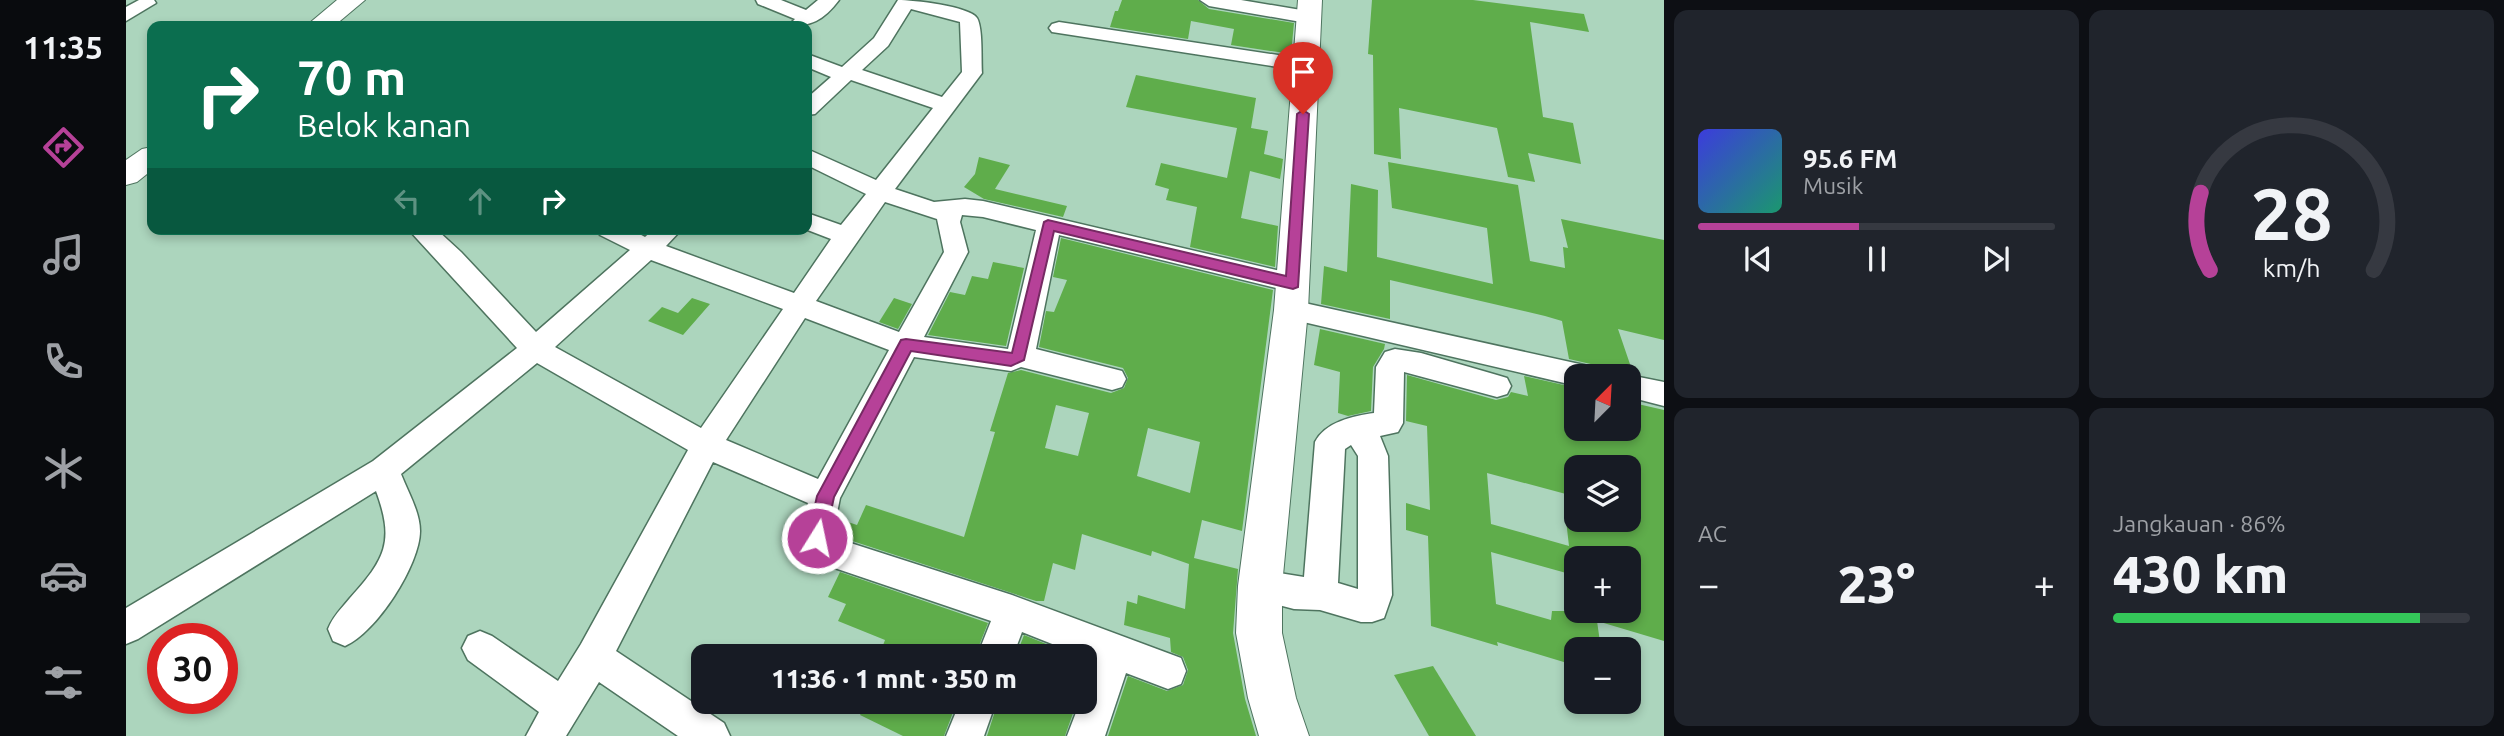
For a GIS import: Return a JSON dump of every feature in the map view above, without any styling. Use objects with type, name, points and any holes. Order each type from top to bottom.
[{"type":"main road","points":[[325,21],[353,0]]},
{"type":"main road","points":[[1284,736],[1272,698],[1259,633],[1260,586],[1292,297],[1302,162],[1308,8]]},
{"type":"main road","points":[[126,175],[147,160]]},
{"type":"street","points":[[765,0],[801,21]]},
{"type":"street","points":[[804,21],[830,0]]},
{"type":"street","points":[[1209,0],[1308,8]]},
{"type":"street","points":[[480,648],[554,721],[594,657],[706,445],[846,236],[972,73],[969,21],[962,15],[907,1],[881,42],[812,104]]},
{"type":"street","points":[[126,15],[147,3]]},
{"type":"street","points":[[1059,28],[1304,65]]},
{"type":"street","points":[[812,62],[947,106]]},
{"type":"street","points":[[812,158],[879,191],[938,212],[969,207],[984,209],[1048,225],[1292,297],[1497,386]]},
{"type":"street","points":[[951,209],[948,222],[956,252],[953,260],[825,496],[817,533],[823,549],[1012,612],[1168,671]]},
{"type":"street","points":[[812,223],[846,236]]},
{"type":"street","points":[[1019,356],[1048,225]]},
{"type":"street","points":[[427,235],[452,258],[535,349],[706,445],[825,496]]},
{"type":"street","points":[[621,235],[648,249],[906,345],[1011,360],[1019,356],[1112,379]]},
{"type":"street","points":[[126,626],[377,474],[535,349],[663,235]]},
{"type":"street","points":[[1320,594],[1330,442],[1355,428],[1384,425],[1388,422],[1391,362],[1407,349],[1564,373]]},
{"type":"street","points":[[1642,389],[1664,394]]},
{"type":"street","points":[[1260,586],[1294,593],[1320,594],[1361,606],[1372,606],[1375,595],[1373,456],[1369,444],[1355,428]]},
{"type":"street","points":[[345,629],[365,608],[382,584],[400,547],[404,530],[377,474]]},
{"type":"street","points":[[1000,644],[1012,612]]},
{"type":"street","points":[[1086,736],[1116,651]]},
{"type":"street","points":[[594,657],[711,736]]},
{"type":"street","points":[[965,736],[973,714]]},
{"type":"building","points":[[1122,0],[1198,0],[1209,9],[1294,23],[1291,54],[1231,45],[1234,29],[1191,21],[1188,39],[1110,27]]},
{"type":"building","points":[[1372,0],[1473,0],[1584,14],[1589,32],[1530,22],[1543,117],[1573,123],[1581,164],[1528,153],[1535,182],[1508,177],[1497,128],[1399,108],[1401,159],[1374,154],[1373,55],[1368,54]]},
{"type":"building","points":[[1136,75],[1256,98],[1251,128],[1268,131],[1264,154],[1283,159],[1282,167],[1280,179],[1250,171],[1241,218],[1278,226],[1275,267],[1190,247],[1197,207],[1166,200],[1169,189],[1155,185],[1161,163],[1227,178],[1237,128],[1126,107]]},
{"type":"building","points":[[979,157],[1010,165],[995,189],[1067,206],[1063,217],[984,199],[964,187],[975,174]]},
{"type":"building","points":[[1388,162],[1518,185],[1530,261],[1565,268],[1563,247],[1568,248],[1561,219],[1664,240],[1664,340],[1618,329],[1630,364],[1591,364],[1569,359],[1562,321],[1390,280],[1390,319],[1321,304],[1324,266],[1347,272],[1351,184],[1378,190],[1377,257],[1493,284],[1487,228],[1392,208]]},
{"type":"building","points":[[1061,238],[1273,290],[1242,531],[1202,520],[1194,558],[1238,569],[1233,633],[1245,699],[1256,736],[1108,736],[1128,676],[1167,691],[1183,685],[1188,670],[1183,657],[1171,652],[1170,638],[1124,625],[1127,601],[1137,604],[1138,595],[1185,609],[1189,564],[1152,551],[1151,556],[1082,534],[1075,570],[1053,563],[1044,601],[1036,601],[837,536],[839,519],[857,525],[866,505],[964,537],[995,432],[990,431],[1008,373],[1021,370],[1111,393],[1124,388],[1128,378],[1123,368],[1039,347],[1046,311],[1054,312],[1067,280],[1053,277]],"holes":[[[1056,405],[1089,413],[1078,456],[1045,448]],[[1148,428],[1200,442],[1190,493],[1137,476]]]},
{"type":"building","points":[[993,262],[1024,268],[1006,346],[928,335],[950,292],[965,295],[972,276],[988,279]]},
{"type":"building","points":[[692,298],[710,304],[683,335],[648,321],[662,307],[678,313]]},
{"type":"building","points":[[894,298],[912,304],[898,329],[879,322]]},
{"type":"building","points":[[1320,329],[1385,344],[1373,367],[1371,411],[1348,416],[1338,413],[1340,372],[1314,365]]},
{"type":"building","points":[[1407,375],[1496,400],[1508,397],[1511,392],[1528,396],[1524,376],[1564,385],[1564,441],[1642,441],[1642,405],[1664,410],[1664,641],[1604,623],[1641,623],[1641,546],[1569,546],[1564,546],[1564,572],[1491,552],[1496,604],[1551,620],[1552,611],[1564,611],[1564,623],[1597,623],[1599,637],[1564,637],[1564,662],[1431,626],[1428,536],[1406,530],[1406,503],[1430,510],[1427,426],[1406,421]]},
{"type":"building","points":[[840,572],[988,623],[980,644],[884,644],[885,640],[838,621],[846,604],[828,597]]},
{"type":"building","points":[[1024,635],[1046,644],[1021,644]]},
{"type":"building","points":[[1433,666],[1476,736],[1429,736],[1394,675]]},
{"type":"building","points":[[952,714],[944,736],[903,736],[860,715]]},
{"type":"building","points":[[994,714],[1073,714],[1065,736],[987,736]]},
{"type":"route","points":[[817,538],[825,496],[906,345],[1011,360],[1019,356],[1048,225],[1293,283],[1303,114]]}]
